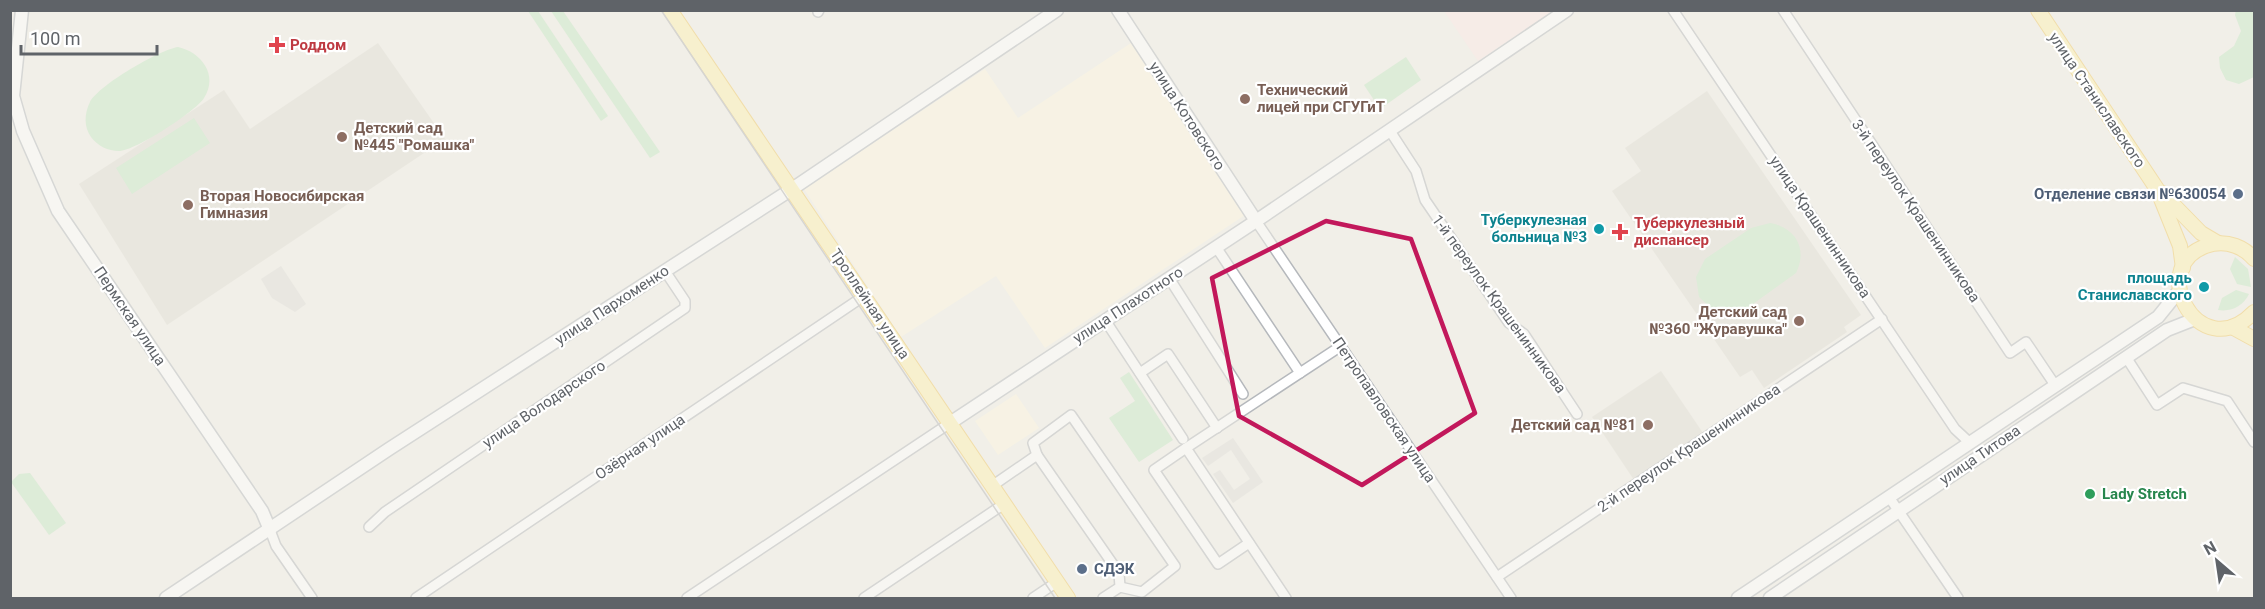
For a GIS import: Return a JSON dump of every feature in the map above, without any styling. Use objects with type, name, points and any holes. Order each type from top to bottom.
[{"type":"main road","name":"Троллейная улица","points":[[670,10],[1068,598]]},
{"type":"main road","name":"улица Станиславского","points":[[2038,10],[2157,189]]},
{"type":"main road","points":[[2157,189],[2201,233],[2218,243],[2248,247],[2254,259]]},
{"type":"main road","points":[[2157,189],[2180,246],[2183,268],[2179,291],[2185,306],[2195,319],[2218,328],[2232,327],[2254,312]]},
{"type":"main road","points":[[2183,268],[2197,251],[2218,243]]},
{"type":"main road","points":[[2232,327],[2254,339]]},
{"type":"street","name":"Пермская улица","points":[[22,10],[14,96],[23,131],[58,211],[262,511],[276,546],[312,598]]},
{"type":"street","name":"улица Пархоменко","points":[[165,598],[792,189],[1057,10]]},
{"type":"street","name":"улица Котовского","points":[[1118,10],[1256,221]]},
{"type":"street","name":"улица Плахотного","points":[[687,598],[1256,221],[1567,10]]},
{"type":"street","name":"улица Крашенинникова","points":[[1673,10],[1955,429],[1969,442]]},
{"type":"street","name":"3-й переулок Крашенинникова","points":[[1782,10],[2010,352],[2026,342],[2055,385]]},
{"type":"street","name":"1-й переулок Крашенинникова","points":[[1389,131],[1416,171],[1425,200],[1509,323],[1524,334],[1577,414]]},
{"type":"street","name":"Петропавловская улица","points":[[1256,221],[1511,598]]},
{"type":"street","points":[[1216,247],[1300,373]]},
{"type":"street","name":"улица Володарского","points":[[369,526],[385,512],[685,308],[685,301],[665,271]]},
{"type":"street","points":[[1169,278],[1243,394]]},
{"type":"street","name":"улица Титова","points":[[1738,598],[2158,316],[2179,291]]},
{"type":"street","name":"Озёрная улица","points":[[416,598],[864,296]]},
{"type":"street","name":"2-й переулок Крашенинникова","points":[[1497,577],[1882,319]]},
{"type":"street","name":"улица Титова","points":[[1770,598],[2167,330],[2195,319]]},
{"type":"street","points":[[1105,320],[1286,598]]},
{"type":"street","points":[[1249,543],[1218,564],[1154,470],[1185,444],[1217,428],[1341,346]]},
{"type":"street","points":[[1140,373],[1168,354],[1217,428]]},
{"type":"street","points":[[2126,357],[2157,405],[2183,388],[2227,400],[2254,442]]},
{"type":"street","points":[[1103,598],[1119,587],[1142,592],[1175,566],[1071,415],[1033,443],[1037,455],[1119,573],[1119,587]]},
{"type":"street","points":[[992,486],[1037,455]]},
{"type":"street","points":[[1888,497],[1958,598]]},
{"type":"street","points":[[864,598],[1004,504]]},
{"type":"street","points":[[1033,598],[1058,582]]},
{"type":"highlighted area","points":[[1326,221],[1411,239],[1475,413],[1362,485],[1239,416],[1212,278]]},
{"type":"shaded area","points":[[1444,11],[1553,11],[1478,61]]},
{"type":"shaded area","points":[[378,43],[445,139],[167,325],[79,184],[224,90],[250,129]]},
{"type":"shaded area","points":[[1131,43],[1245,215],[1045,348],[996,276],[901,337],[804,189],[985,69],[1018,118]]},
{"type":"shaded area","points":[[1707,91],[1861,315],[1844,327],[1847,332],[1764,388],[1752,370],[1740,377],[1612,191],[1641,171],[1625,148]]},
{"type":"shaded area","points":[[281,266],[306,304],[295,312],[272,298],[261,279]]},
{"type":"shaded area","name":"Детский сад №81","points":[[1661,371],[1703,433],[1634,480],[1592,417]]},
{"type":"shaded area","points":[[1016,394],[1039,428],[998,455],[975,421]]},
{"type":"shaded area","points":[[1233,438],[1263,482],[1233,503],[1213,474],[1220,470],[1234,490],[1250,479],[1231,450],[1208,466],[1202,458]]},
{"type":"green space","points":[[2236,10],[2254,11],[2254,77],[2239,84],[2226,80],[2220,68],[2219,57],[2234,46],[2241,31],[2235,15]]},
{"type":"green space","points":[[528,11],[538,11],[608,116],[601,121]]},
{"type":"green space","points":[[551,11],[563,11],[660,152],[650,158]]},
{"type":"green space","points":[[178,47],[194,54],[205,66],[210,81],[204,98],[164,130],[138,145],[119,151],[97,143],[87,129],[86,116],[90,102],[105,87],[130,69],[158,54]]},
{"type":"green space","points":[[1406,57],[1421,80],[1380,109],[1364,85]]},
{"type":"green space","points":[[194,118],[210,143],[132,194],[116,168]]},
{"type":"green space","points":[[1770,223],[1787,229],[1797,241],[1801,256],[1796,273],[1746,309],[1733,314],[1714,311],[1699,297],[1696,277],[1705,259],[1751,228]]},
{"type":"green space","points":[[2235,257],[2248,269],[2251,287],[2237,284],[2230,269]]},
{"type":"green space","points":[[2236,290],[2249,294],[2244,302],[2228,310],[2218,310],[2222,298]]},
{"type":"green space","points":[[1129,372],[1173,440],[1139,462],[1109,418],[1135,401],[1120,378]]},
{"type":"green space","points":[[30,473],[66,523],[49,535],[11,482],[19,474]]},
{"type":"tram line","points":[[661,10],[1055,598]]},
{"type":"place","name":"Роддом","points":[[277,45]]},
{"type":"place","name":"Технический лицей при СГУГиТ","points":[[1245,99]]},
{"type":"place","name":"Детский сад №445 \"Ромашка\"","points":[[342,137]]},
{"type":"place","name":"Отделение связи №630054","points":[[2238,194]]},
{"type":"place","name":"Вторая Новосибирская Гимназия","points":[[188,205]]},
{"type":"place","name":"Туберкулезная больница №3","points":[[1599,229]]},
{"type":"place","name":"Туберкулезный диспансер","points":[[1620,232]]},
{"type":"place","name":"площадь Станиславского","points":[[2204,287]]},
{"type":"place","name":"Детский сад №360 \"Журавушка\"","points":[[1799,321]]},
{"type":"place","name":"Детский сад №81","points":[[1648,425]]},
{"type":"place","name":"Lady Stretch","points":[[2090,494]]},
{"type":"place","name":"СДЭК","points":[[1082,569]]}]
